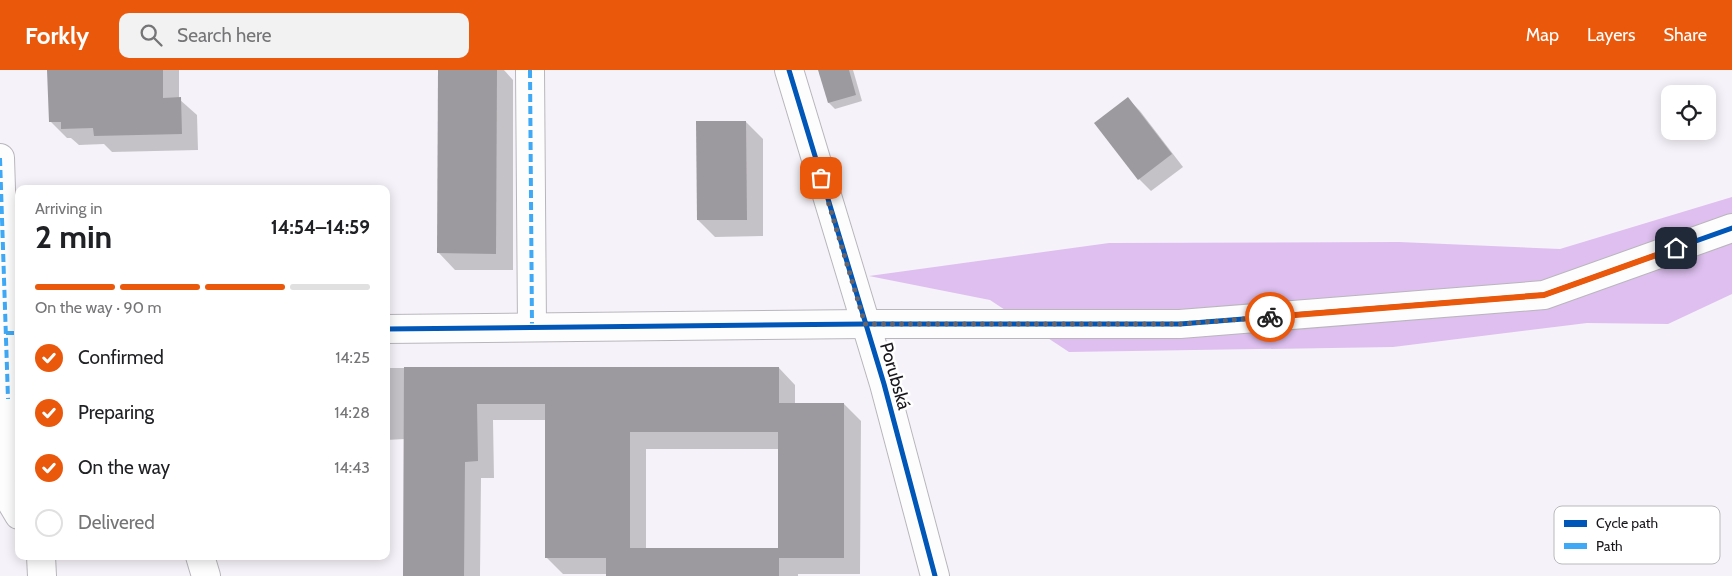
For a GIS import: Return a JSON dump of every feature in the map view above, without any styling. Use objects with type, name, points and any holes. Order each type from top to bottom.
[{"type":"street","points":[[530,70],[532,327]]},
{"type":"street","name":"Porubská","points":[[789,70],[884,384],[935,576]]},
{"type":"street","points":[[0,158],[12,333],[13,399],[9,439],[0,483],[15,508]]},
{"type":"street","points":[[390,329],[865,324],[1180,324],[1544,295],[1732,228]]},
{"type":"street","points":[[42,560],[42,576]]},
{"type":"street","points":[[201,560],[206,576]]},
{"type":"shaded area","points":[[1732,197],[1732,294],[1668,324],[1587,323],[1393,347],[1069,352],[990,300],[869,276],[1109,243],[1399,242],[1560,249]]},
{"type":"building","points":[[47,70],[163,70],[163,98],[181,97],[182,134],[94,136],[93,128],[61,129],[61,122],[49,122]]},
{"type":"building","points":[[438,70],[497,70],[496,254],[437,253]]},
{"type":"building","points":[[818,70],[849,70],[856,95],[828,103]]},
{"type":"building","points":[[1128,97],[1172,154],[1138,180],[1094,123]]},
{"type":"building","points":[[696,121],[746,121],[747,220],[697,220]]},
{"type":"building","points":[[404,367],[779,367],[779,403],[844,403],[844,558],[779,558],[779,576],[606,576],[606,558],[545,558],[545,404],[477,404],[478,461],[465,462],[464,576],[403,576]],"holes":[[[630,432],[778,432],[778,548],[630,548]]]},
{"type":"marked path","points":[[530,70],[532,327]]},
{"type":"marked path","points":[[0,158],[8,399]]},
{"type":"marked path","points":[[6,333],[15,333]]},
{"type":"cycle path","points":[[789,70],[884,384],[935,576]]},
{"type":"cycle path","points":[[390,329],[865,324],[1180,324],[1544,295],[1732,228]]},
{"type":"way so far","points":[[821,178],[865,324],[1180,324],[1270,317]]},
{"type":"route","points":[[1270,317],[1544,295],[1676,248]]}]
